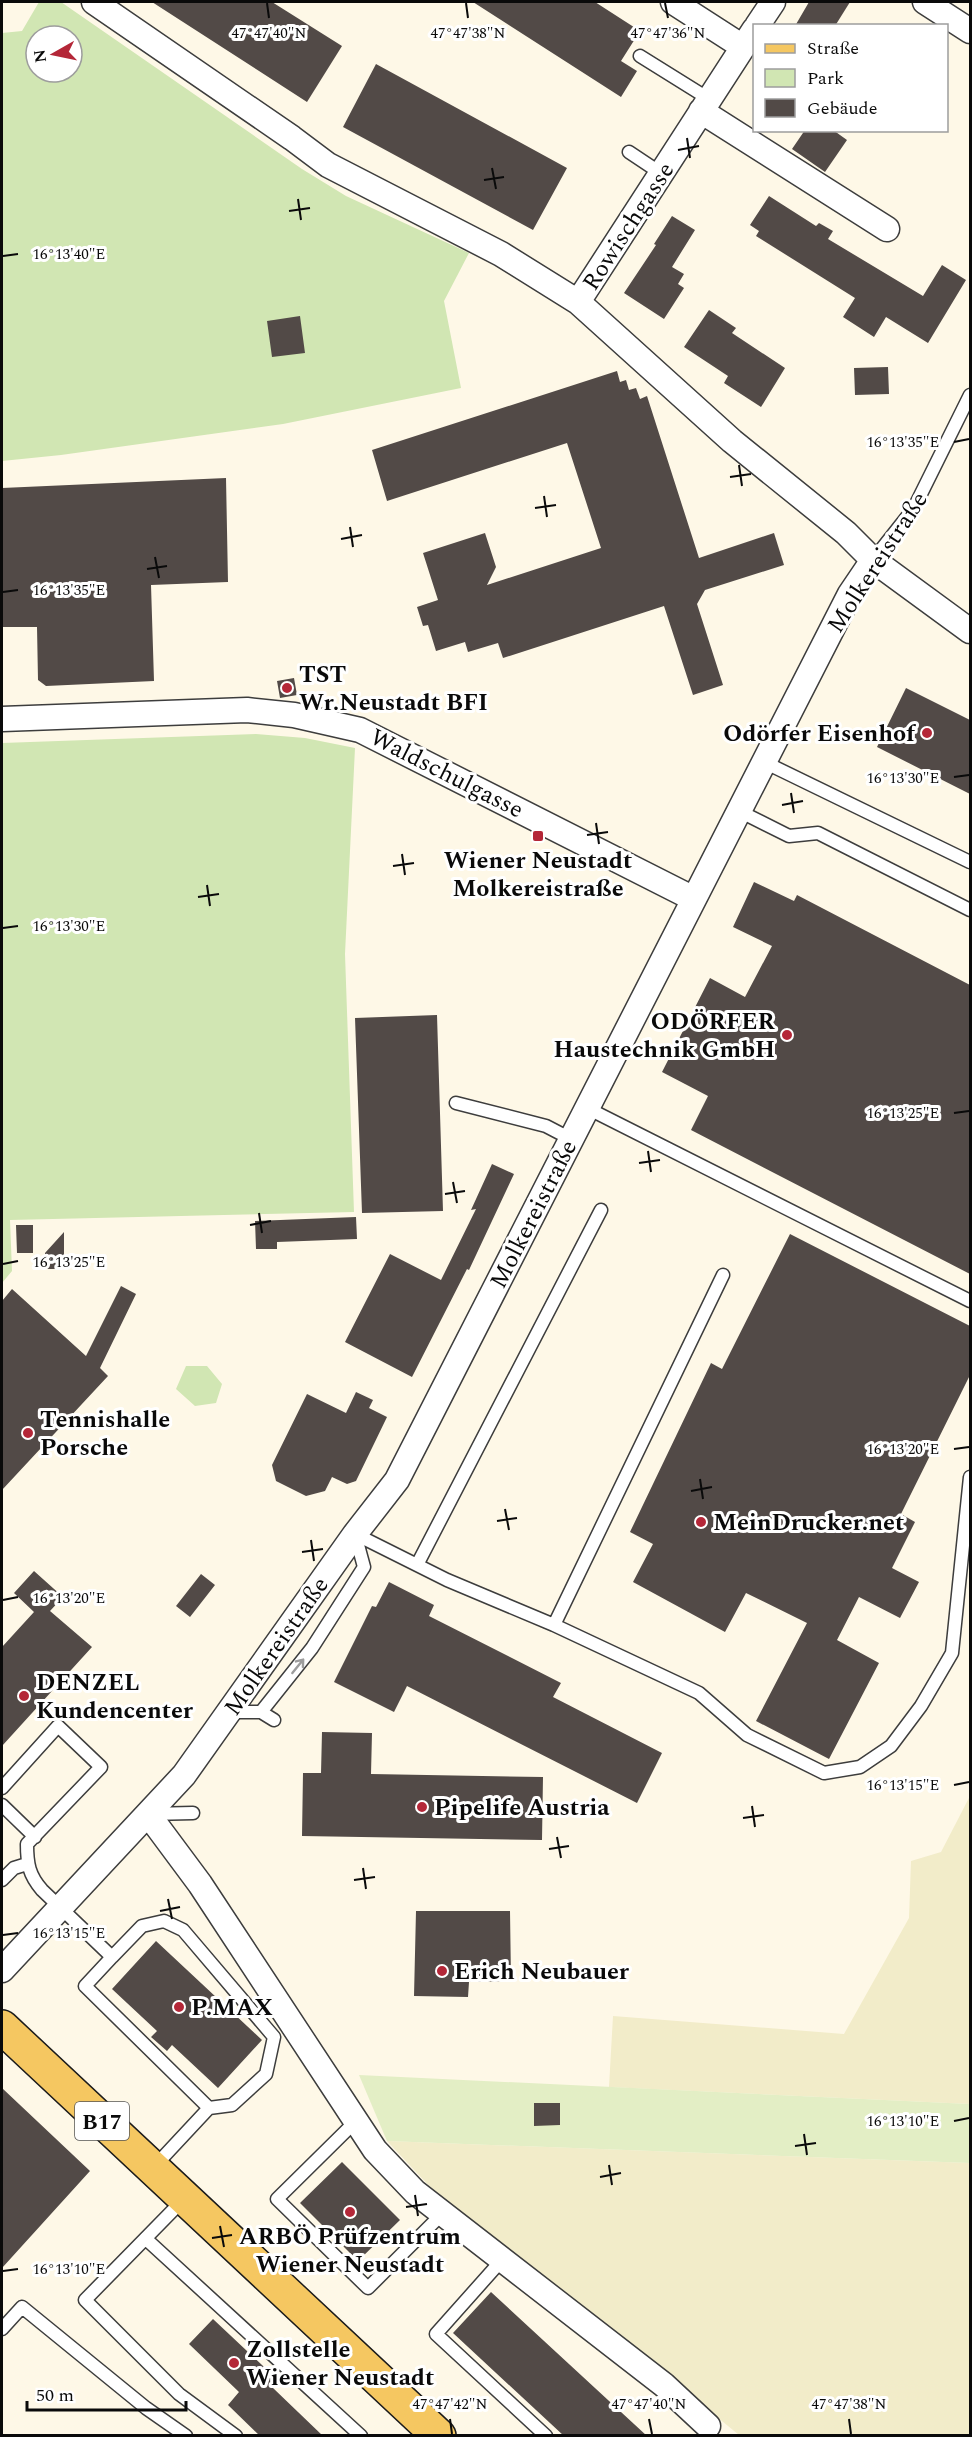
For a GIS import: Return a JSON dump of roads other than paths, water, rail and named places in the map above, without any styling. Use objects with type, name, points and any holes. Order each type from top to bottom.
[{"type":"main road","name":"B17","points":[[2,2027],[439,2436]]},
{"type":"street","points":[[94,2],[328,165],[501,254],[578,302],[732,441],[846,533],[873,560],[970,632]]},
{"type":"street","points":[[673,2],[749,38]]},
{"type":"street","points":[[758,24],[773,2]]},
{"type":"street","points":[[925,2],[970,31]]},
{"type":"street","name":"Rowischgasse","points":[[578,302],[749,38]]},
{"type":"street","points":[[705,105],[886,229]]},
{"type":"street","name":"Molkereistraße","points":[[2,1970],[184,1775],[355,1534],[397,1480],[850,594],[873,560]]},
{"type":"street","name":"Waldschulgasse","points":[[2,719],[247,710],[294,715],[360,730],[694,899]]},
{"type":"street","points":[[148,1814],[200,1884],[375,2150],[415,2192],[442,2214],[664,2385],[704,2431]]},
{"type":"lane","points":[[640,56],[705,105]]},
{"type":"lane","points":[[629,152],[662,174]]},
{"type":"lane","name":"Molkereistraße","points":[[873,560],[914,508],[970,395]]},
{"type":"lane","points":[[764,762],[970,862]]},
{"type":"lane","points":[[739,811],[789,836],[818,833],[970,910]]},
{"type":"lane","points":[[456,1103],[546,1126],[571,1139]]},
{"type":"lane","points":[[587,1108],[970,1301]]},
{"type":"lane","points":[[417,1565],[601,1210]]},
{"type":"lane","points":[[554,1625],[723,1275]]},
{"type":"lane","points":[[355,1534],[417,1565],[554,1625],[699,1694],[747,1735],[824,1773],[860,1767],[891,1746],[921,1706],[952,1653],[970,1477]]},
{"type":"lane","points":[[261,1712],[312,1648],[364,1566],[355,1534]]},
{"type":"lane","points":[[229,1712],[261,1712],[274,1720]]},
{"type":"lane","points":[[2,1788],[58,1726],[101,1767],[27,1844],[27,1864],[33,1879],[112,1957]]},
{"type":"lane","points":[[2,1805],[35,1837]]},
{"type":"lane","points":[[148,1814],[194,1814]]},
{"type":"lane","points":[[2,1880],[14,1868],[27,1864]]},
{"type":"lane","points":[[152,2168],[209,2108],[232,2104],[266,2074],[274,2037],[183,1930],[164,1922],[142,1926],[85,1986],[209,2108]]},
{"type":"lane","points":[[357,2120],[277,2199],[368,2288],[442,2214]]},
{"type":"lane","points":[[185,2198],[85,2300],[179,2394],[236,2436]]},
{"type":"lane","points":[[146,2238],[361,2436]]},
{"type":"lane","points":[[501,2261],[435,2334],[546,2436]]},
{"type":"lane","points":[[2,2329],[22,2307],[146,2408],[186,2436]]},
{"type":"place","name":"TST Wr.Neustadt BFI","points":[[287,688]]},
{"type":"place","name":"Odörfer Eisenhof","points":[[927,733]]},
{"type":"place","name":"Wiener Neustadt Molkereistraße","points":[[538,836]]},
{"type":"place","name":"ODÖRFER Haustechnik GmbH","points":[[787,1035]]},
{"type":"place","name":"Tennishalle Porsche","points":[[28,1433]]},
{"type":"place","name":"MeinDrucker.net","points":[[701,1522]]},
{"type":"place","name":"DENZEL Kundencenter","points":[[24,1696]]},
{"type":"place","name":"Pipelife Austria","points":[[422,1807]]},
{"type":"place","name":"Erich Neubauer","points":[[442,1971]]},
{"type":"place","name":"P.MAX","points":[[179,2007]]},
{"type":"place","name":"ARBÖ Prüfzentrum Wiener Neustadt","points":[[350,2212]]},
{"type":"place","name":"Zollstelle Wiener Neustadt","points":[[234,2363]]}]
